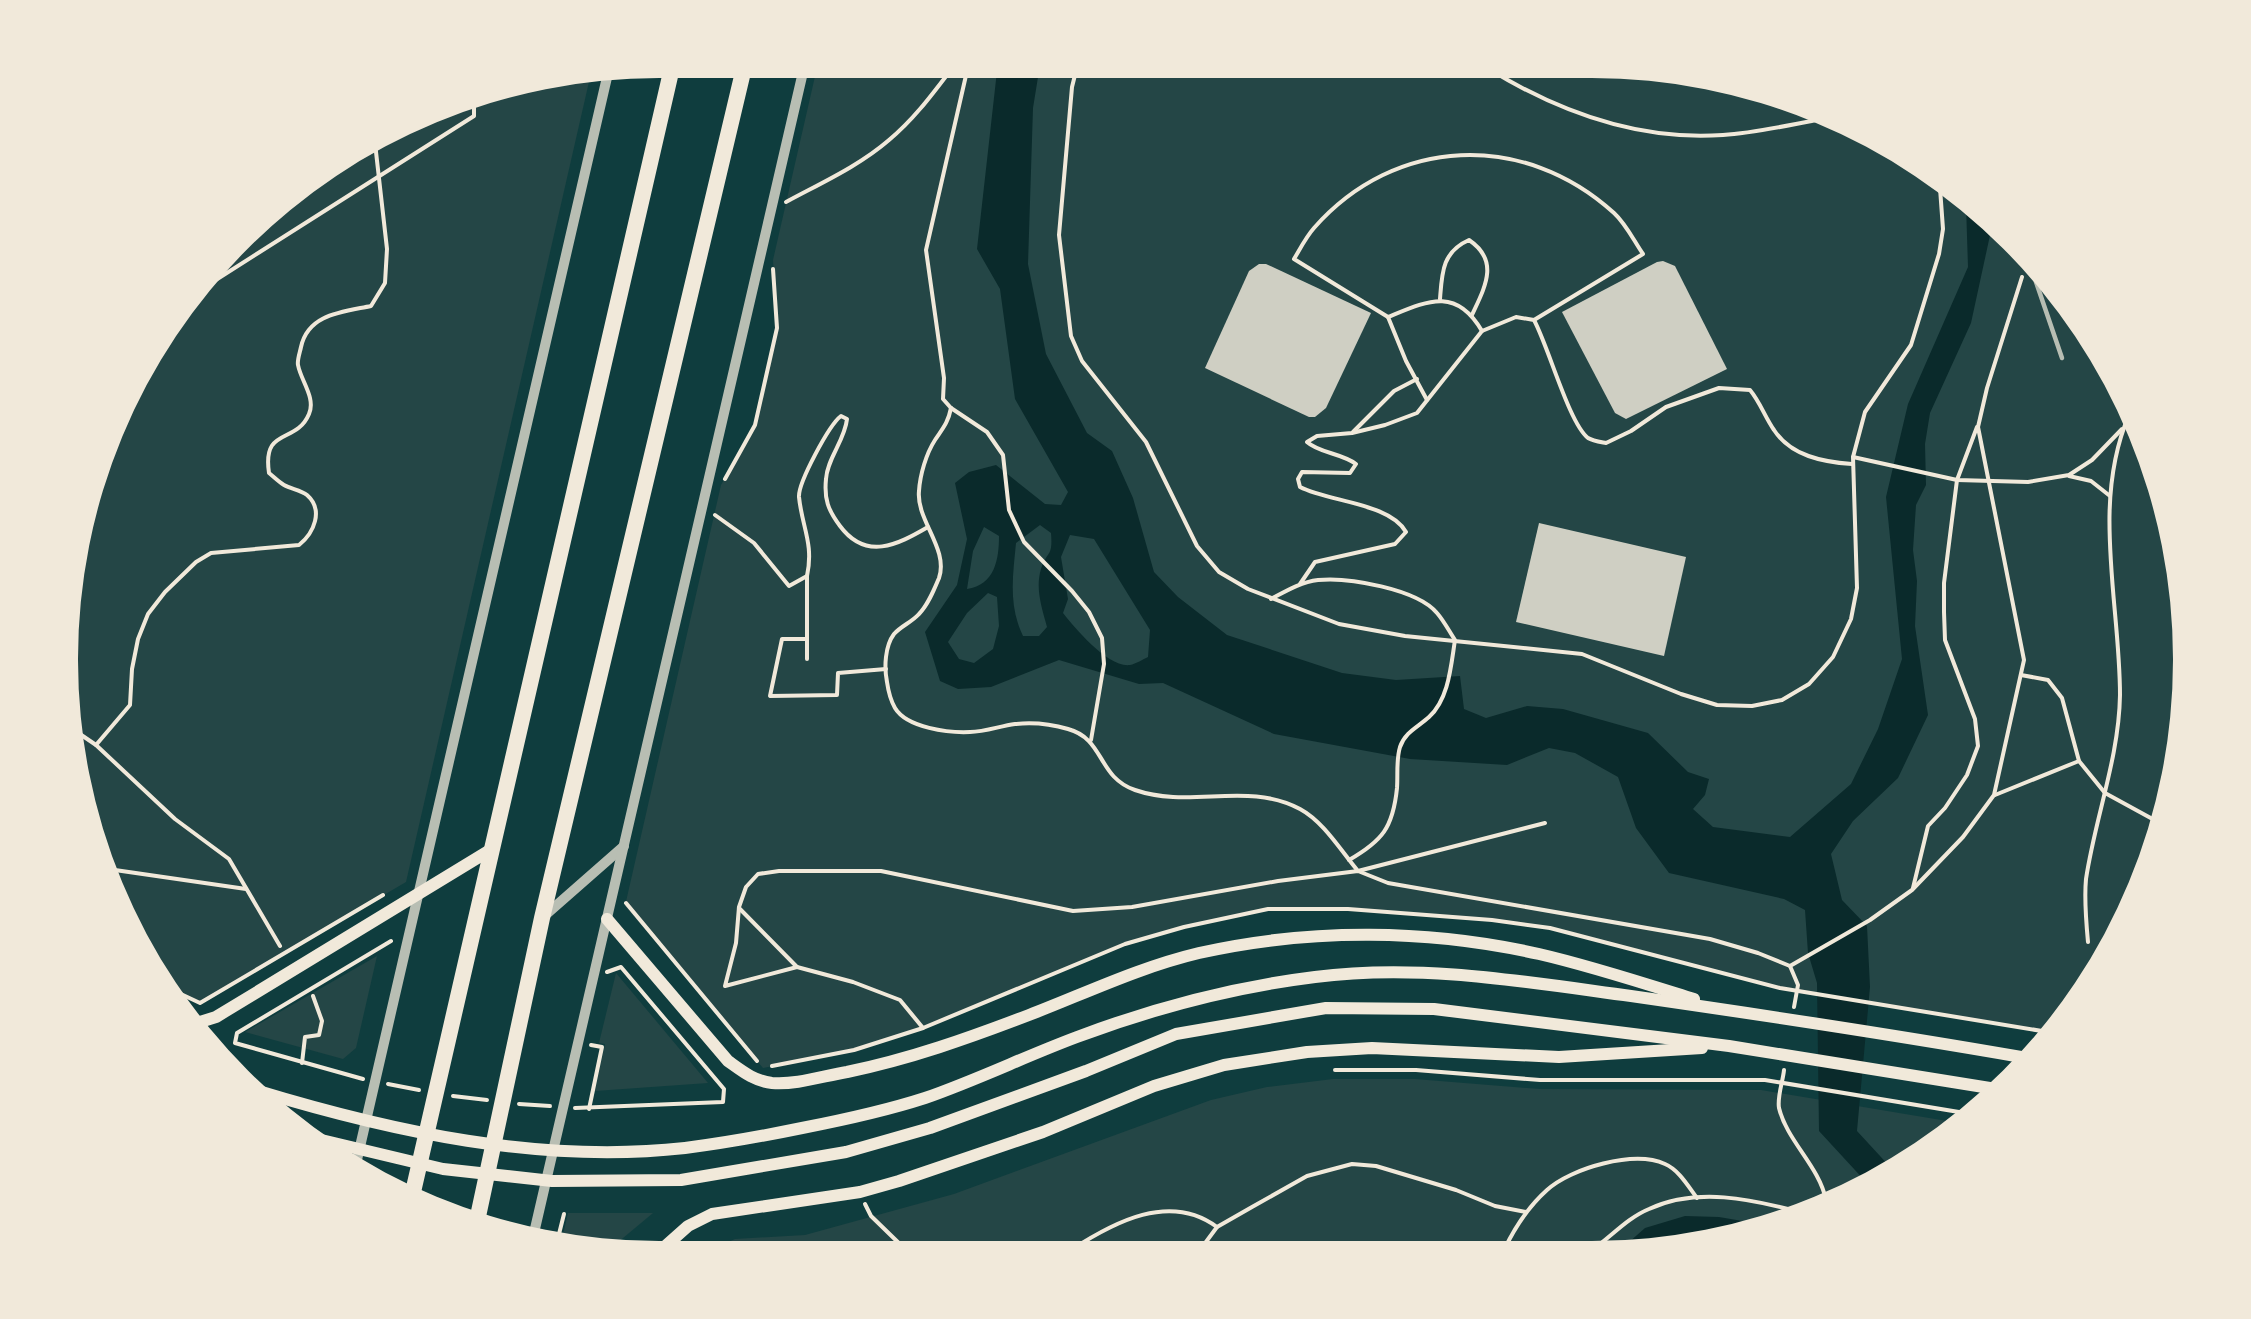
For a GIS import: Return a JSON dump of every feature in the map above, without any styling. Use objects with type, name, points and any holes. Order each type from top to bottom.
[{"type":"highway","points":[[414,1187],[670,78]]},
{"type":"highway","points":[[479,1212],[542,918],[742,78]]},
{"type":"main road","points":[[204,1021],[216,1017],[492,849]]},
{"type":"main road","points":[[607,920],[728,1060],[750,1077],[772,1083],[799,1081],[899,1061],[1030,1014],[1122,976],[1199,953],[1277,939],[1348,934],[1420,937],[1517,950],[1595,969],[1730,1010]]},
{"type":"main road","points":[[275,1096],[325,1111],[447,1138],[610,1152],[682,1148],[759,1137],[842,1120],[924,1098],[1080,1036],[1175,1005],[1263,984],[1364,972],[1433,973],[1526,981],[1868,1031],[2017,1056]]},
{"type":"main road","points":[[337,1144],[442,1169],[465,1172],[552,1181],[681,1180],[846,1152],[930,1128],[1086,1071],[1176,1034],[1326,1008],[1434,1009],[1730,1046],[1985,1087]]},
{"type":"main road","points":[[671,1241],[688,1226],[712,1214],[860,1192],[947,1166],[1043,1132],[1154,1086],[1224,1065],[1307,1052],[1372,1048],[1559,1057],[1730,1046]]},
{"type":"street","points":[[535,1227],[802,78]]},
{"type":"street","points":[[358,1156],[606,81]]},
{"type":"street","points":[[542,918],[624,846]]},
{"type":"lane","points":[[2038,287],[2062,358]]},
{"type":"path","points":[[786,202],[850,168],[889,141],[923,107],[945,78]]},
{"type":"path","points":[[966,78],[926,250],[944,378],[943,399],[951,408],[987,432],[1003,455],[1009,510],[1024,542],[1072,591],[1089,612],[1102,638],[1104,664],[1091,740],[1107,772],[1134,790],[1178,799],[1248,795],[1272,798],[1301,810],[1328,833],[1358,871],[1388,883],[1710,939],[1758,953],[1790,966],[1798,985],[1792,1018]]},
{"type":"path","points":[[1074,78],[1059,235],[1071,336],[1082,361],[1146,442],[1197,546],[1219,572],[1271,599],[1339,624],[1405,636],[1582,654],[1681,694],[1718,705],[1752,706],[1782,700],[1809,684],[1833,657],[1851,619],[1857,588],[1853,457],[1865,412],[1911,345],[1919,324],[1939,254],[1943,229],[1942,196]]},
{"type":"path","points":[[1504,78],[1528,93],[1618,127],[1721,135],[1811,121]]},
{"type":"path","points":[[221,277],[379,179],[474,116],[474,109]]},
{"type":"path","points":[[96,745],[130,705],[132,669],[138,639],[148,614],[165,592],[196,561],[212,553],[299,545],[310,536],[315,523],[316,510],[307,495],[283,484],[269,473],[266,455],[275,441],[297,430],[310,413],[308,391],[298,364],[303,335],[321,317],[370,306],[385,283],[387,249],[376,152]]},
{"type":"path","points":[[1300,584],[1315,562],[1395,544],[1406,532],[1400,522],[1363,506],[1315,495],[1300,487],[1298,479],[1302,472],[1350,473],[1356,464],[1344,455],[1313,447],[1307,442],[1317,436],[1352,433],[1385,425],[1417,413],[1482,331],[1516,317],[1534,320],[1643,254],[1616,214],[1573,183],[1522,161],[1486,154],[1443,155],[1401,166],[1352,193],[1313,229],[1294,259],[1388,317],[1406,361],[1427,400]]},
{"type":"path","points":[[784,214],[789,191]]},
{"type":"path","points":[[1440,299],[1443,265],[1456,246],[1469,240],[1482,249],[1488,267],[1486,285],[1472,315]]},
{"type":"path","points":[[721,485],[755,425],[777,328],[773,260]]},
{"type":"path","points":[[1912,890],[1928,826],[1945,808],[1966,775],[1978,746],[1975,719],[1945,640],[1944,584],[1957,480],[1978,427],[1987,387],[2024,273]]},
{"type":"path","points":[[1388,317],[1422,303],[1440,299],[1457,304],[1472,315],[1482,331]]},
{"type":"path","points":[[1534,320],[1545,341],[1576,424],[1589,439],[1606,443],[1631,431],[1666,407],[1719,388],[1750,390],[1785,444],[1804,455],[1827,462],[1852,464]]},
{"type":"path","points":[[1352,433],[1394,391],[1417,379]]},
{"type":"path","points":[[951,408],[948,424],[934,441],[924,464],[918,494],[937,550],[940,575],[919,614],[894,634],[886,653],[886,681],[895,708],[911,721],[944,730],[971,732],[1016,724],[1044,723],[1071,730],[1091,740]]},
{"type":"path","points":[[807,659],[807,576],[811,556],[798,494],[833,422],[841,416],[848,419],[846,431],[826,477],[827,508],[850,539],[871,548],[900,544],[928,527]]},
{"type":"path","points":[[1790,966],[1870,920],[1912,890],[1963,837],[1994,795],[2024,660],[1978,427]]},
{"type":"path","points":[[2069,476],[2092,460],[2124,427]]},
{"type":"path","points":[[2088,942],[2086,879],[2116,734],[2120,695],[2112,576],[2110,496],[2124,427]]},
{"type":"path","points":[[1853,457],[1957,480],[2028,482],[2069,476],[2091,481],[2110,496]]},
{"type":"path","points":[[712,526],[717,505]]},
{"type":"path","points":[[714,514],[754,543],[789,586],[807,576]]},
{"type":"path","points":[[1271,599],[1300,584],[1320,580],[1360,582],[1398,590],[1436,611],[1455,640],[1444,693],[1430,716],[1409,732],[1401,745],[1397,764],[1397,789],[1386,832],[1372,846],[1349,860]]},
{"type":"path","points":[[807,639],[782,639],[770,696],[837,695],[838,673],[886,669]]},
{"type":"path","points":[[2021,675],[2048,680],[2062,698],[2079,760],[2105,793],[2151,818]]},
{"type":"path","points":[[83,736],[96,745],[175,819],[229,859],[280,946]]},
{"type":"path","points":[[1994,795],[2079,760]]},
{"type":"path","points":[[923,1028],[900,1000],[853,982],[797,967],[725,986],[736,943],[739,907],[746,887],[758,874],[779,871],[881,871],[1073,911],[1132,907],[1278,881],[1358,871],[1545,824]]},
{"type":"path","points":[[118,870],[247,889]]},
{"type":"path","points":[[186,996],[200,1003],[386,893]]},
{"type":"path","points":[[628,894],[625,906],[763,1068],[854,1050],[923,1028],[1125,944],[1184,927],[1268,909],[1348,909],[1492,920],[1550,928],[1780,988],[2039,1030]]},
{"type":"path","points":[[739,907],[797,967]]},
{"type":"path","points":[[373,1081],[236,1043],[237,1033],[392,941]]},
{"type":"path","points":[[566,1107],[589,1109],[723,1102],[724,1089],[621,967],[607,972]]},
{"type":"path","points":[[302,1063],[305,1037],[319,1035],[322,1021],[313,996]]},
{"type":"path","points":[[589,1109],[602,1047],[590,1044]]},
{"type":"path","points":[[1786,1062],[1779,1107],[1792,1136],[1824,1192]]},
{"type":"path","points":[[1335,1070],[1416,1070],[1540,1080],[1765,1080],[1957,1112]]},
{"type":"path","points":[[385,1084],[430,1093]]},
{"type":"path","points":[[442,1095],[497,1101]]},
{"type":"path","points":[[508,1102],[554,1106]]},
{"type":"path","points":[[1509,1241],[1526,1212],[1549,1188],[1572,1175],[1600,1164],[1628,1159],[1649,1159],[1666,1164],[1677,1172],[1697,1198]]},
{"type":"path","points":[[1207,1241],[1217,1227],[1307,1176],[1352,1164],[1376,1166],[1456,1191],[1486,1203],[1526,1212]]},
{"type":"path","points":[[860,1192],[872,1216],[897,1241]]},
{"type":"path","points":[[1603,1241],[1625,1223],[1649,1209],[1697,1198],[1736,1198],[1783,1208]]},
{"type":"path","points":[[1087,1241],[1127,1218],[1150,1212],[1188,1213],[1204,1217],[1217,1227]]},
{"type":"path","points":[[559,1232],[564,1214]]},
{"type":"shaded area","points":[[815,78],[1630,79],[1705,89],[1742,98],[1814,122],[1849,138],[1915,176],[1945,198],[2003,248],[2029,276],[2075,336],[2095,369],[2129,437],[2142,473],[2162,546],[2168,584],[2172,621],[2172,698],[2162,773],[2153,810],[2129,882],[2113,917],[2075,983],[2039,1031],[1780,988],[1550,928],[1492,920],[1348,909],[1268,909],[1184,927],[1125,944],[923,1028],[854,1050],[763,1068],[625,906],[721,485],[755,425],[777,329],[773,260]]},
{"type":"shaded area","points":[[996,78],[1038,78],[1033,108],[1028,264],[1046,354],[1087,433],[1112,451],[1133,498],[1154,572],[1178,597],[1227,635],[1342,673],[1396,680],[1460,676],[1464,709],[1486,718],[1527,706],[1563,709],[1648,733],[1688,772],[1709,779],[1705,795],[1693,809],[1713,827],[1790,837],[1851,784],[1878,729],[1902,659],[1886,497],[1908,404],[1968,267],[1966,215],[1990,236],[1971,323],[1930,413],[1925,444],[1926,485],[1916,505],[1913,550],[1917,581],[1915,626],[1928,715],[1898,778],[1853,821],[1831,854],[1842,900],[1867,926],[1870,987],[1857,1131],[1885,1161],[1860,1175],[1819,1131],[1817,983],[1808,953],[1805,910],[1784,899],[1669,873],[1636,828],[1618,777],[1575,753],[1549,748],[1507,765],[1410,759],[1274,734],[1163,683],[1139,684],[1059,660],[991,687],[958,689],[940,681],[925,632],[957,585],[967,539],[955,483],[969,472],[996,465],[1045,504],[1061,505],[1068,492],[1015,399],[1000,289],[977,249]],"holes":[[[1040,525],[1051,533],[1050,550],[1039,576],[1040,598],[1047,627],[1039,636],[1023,636],[1013,601],[1016,543]],[[984,527],[999,536],[994,570],[984,582],[967,589],[973,551]],[[1070,535],[1094,539],[1150,630],[1148,657],[1130,665],[1112,660],[1093,646],[1063,613],[1068,599],[1061,557]],[[988,593],[997,597],[999,626],[993,649],[974,663],[959,659],[948,642],[967,613]]]},
{"type":"shaded area","points":[[589,82],[406,882],[200,1003],[186,996],[176,983],[138,917],[122,882],[98,810],[83,735],[78,660],[83,584],[98,509],[122,437],[156,369],[198,306],[248,248],[306,198],[369,156],[437,122],[509,98]]},
{"type":"shaded area","points":[[377,956],[356,1048],[343,1059],[245,1032]]},
{"type":"shaded area","points":[[616,973],[708,1083],[595,1091],[605,1044],[599,1043]]},
{"type":"shaded area","points":[[1333,1079],[1415,1079],[1540,1089],[1761,1090],[1945,1121],[1882,1163],[1814,1197],[1742,1221],[1705,1230],[1630,1240],[731,1241],[805,1235],[954,1194],[1211,1100],[1267,1087]]},
{"type":"shaded area","points":[[568,1213],[653,1213],[621,1240],[563,1233]]},
{"type":"shaded area","points":[[1685,1216],[1719,1217],[1742,1221],[1705,1230],[1632,1240],[1645,1228]]},
{"type":"building","points":[[1663,261],[1675,266],[1727,369],[1626,419],[1615,413],[1562,312],[1657,262]]},
{"type":"building","points":[[1259,264],[1266,264],[1371,313],[1326,408],[1315,417],[1309,417],[1205,368],[1249,271]]},
{"type":"building","points":[[1539,523],[1686,557],[1664,656],[1516,622]]}]
